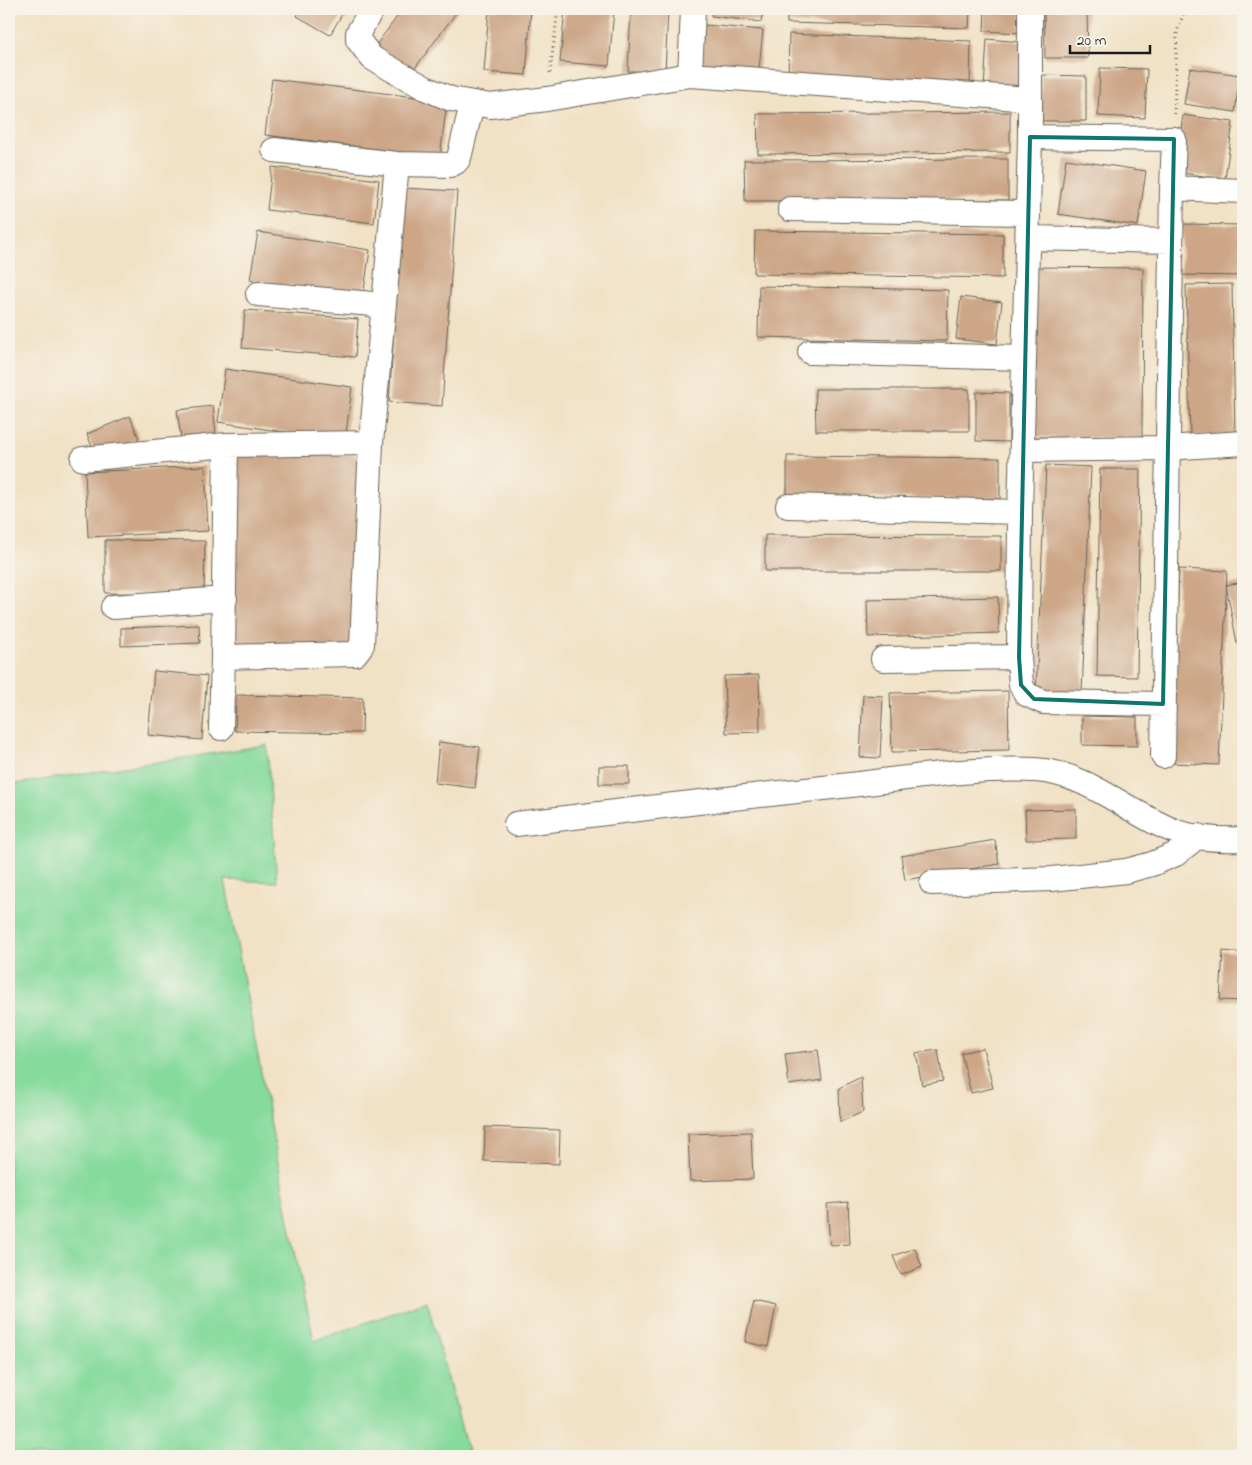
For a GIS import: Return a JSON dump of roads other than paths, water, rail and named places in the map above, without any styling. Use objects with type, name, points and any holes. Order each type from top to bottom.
[{"type":"street","points":[[372,9],[358,33],[358,40],[372,58],[425,88],[472,104],[508,104],[547,99],[690,75],[1030,99]]},
{"type":"street","points":[[690,75],[694,9]]},
{"type":"street","points":[[1030,9],[1028,238],[1020,512],[1019,657],[1022,685],[1026,694],[1043,702],[1163,704]]},
{"type":"street","points":[[274,150],[397,164],[446,165],[456,162],[459,158],[472,104]]},
{"type":"street","points":[[1030,137],[1174,139],[1162,756]]},
{"type":"street","points":[[223,657],[355,654],[362,645],[371,443],[397,164]]},
{"type":"street","points":[[1172,188],[1243,191]]},
{"type":"street","points":[[790,209],[1027,213]]},
{"type":"street","points":[[1028,238],[1171,241]]},
{"type":"street","points":[[258,294],[384,305]]},
{"type":"street","points":[[810,352],[1023,358]]},
{"type":"street","points":[[83,459],[226,445],[371,443]]},
{"type":"street","points":[[1022,450],[1167,448],[1243,443]]},
{"type":"street","points":[[221,728],[225,599],[226,445]]},
{"type":"street","points":[[788,506],[1020,512]]},
{"type":"street","points":[[114,607],[225,599]]},
{"type":"street","points":[[883,658],[1019,657]]},
{"type":"street","points":[[516,824],[869,782],[1034,770],[1055,772],[1081,781],[1152,820],[1180,833],[1217,840],[1243,839]]},
{"type":"street","points":[[932,883],[1052,879],[1126,871],[1152,864],[1176,854],[1198,836]]}]
